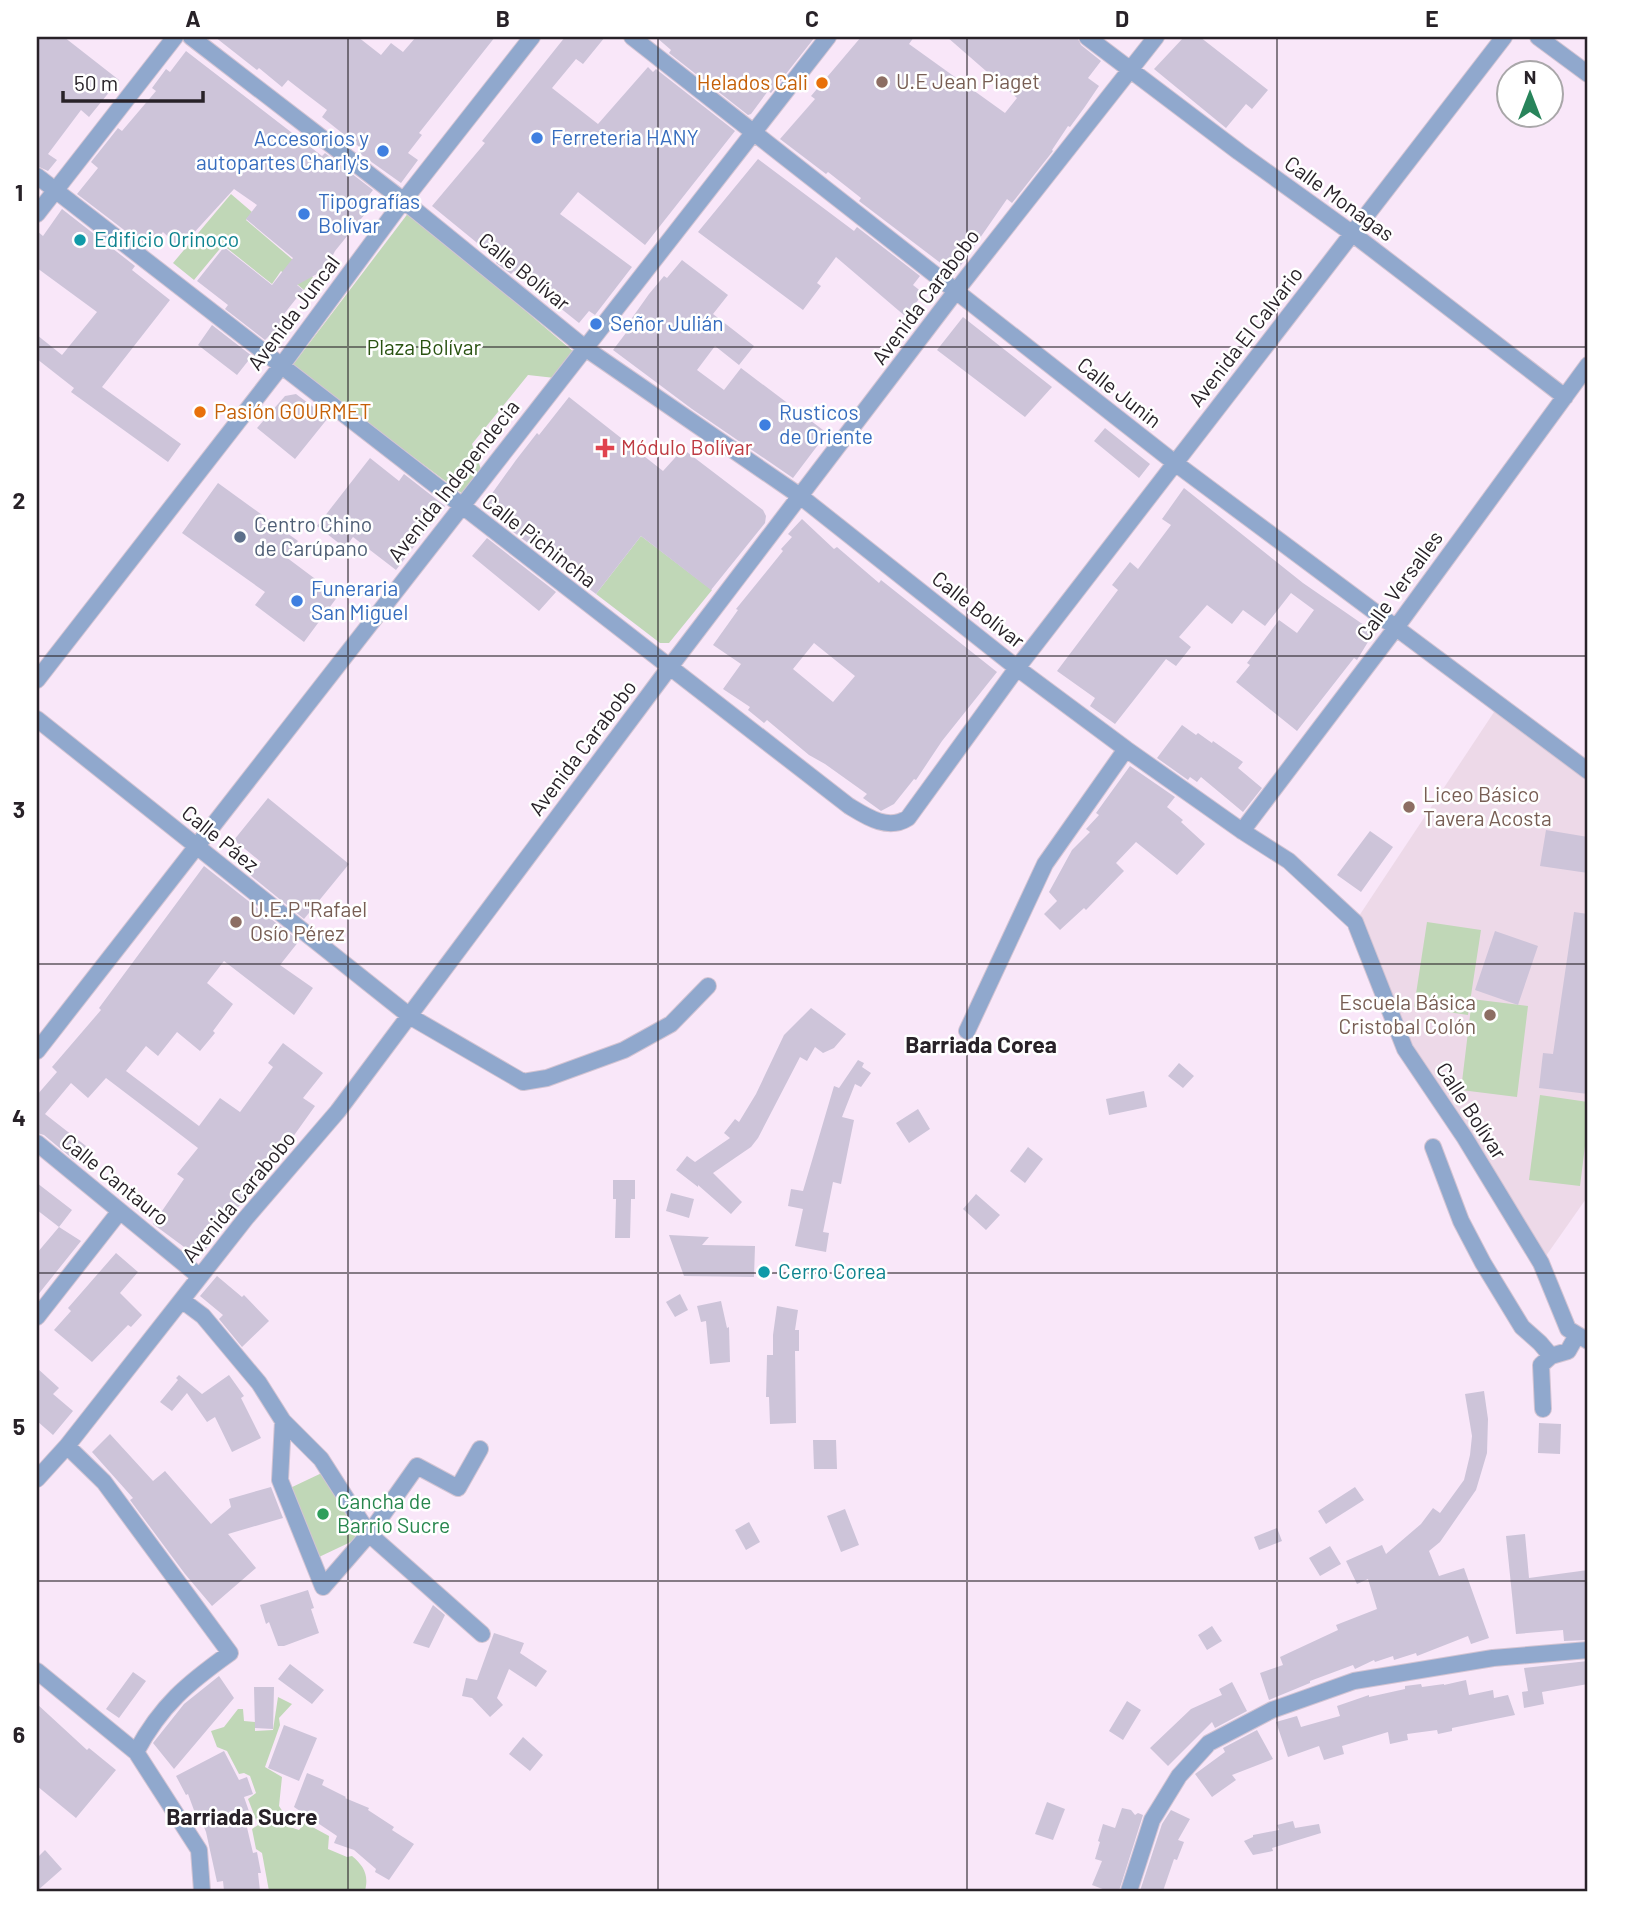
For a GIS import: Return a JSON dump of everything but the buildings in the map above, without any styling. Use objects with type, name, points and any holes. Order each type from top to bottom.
[{"type":"street","points":[[37,214],[174,37]]},
{"type":"street","name":"Calle Bolívar","points":[[191,37],[404,201],[585,348],[800,496],[1017,668],[1126,749],[1289,861],[1355,922],[1405,1049],[1465,1138],[1541,1263],[1568,1329],[1583,1338]]},
{"type":"street","name":"Avenida Juncal","points":[[37,680],[532,37]]},
{"type":"street","name":"Calle Junin","points":[[632,37],[1175,463],[1588,771]]},
{"type":"street","name":"Avenida Independecia","points":[[37,1051],[828,37]]},
{"type":"street","name":"Calle Monagas","points":[[1087,37],[1353,234],[1565,397]]},
{"type":"street","name":"Avenida Carabobo","points":[[37,1479],[67,1446],[183,1301],[199,1276],[338,1111],[411,1017],[669,668],[957,291],[1156,37]]},
{"type":"street","name":"Avenida El Calvario","points":[[891,824],[908,818],[1017,668],[1504,37]]},
{"type":"street","points":[[1538,37],[1588,74]]},
{"type":"street","name":"Calle Pichincha","points":[[37,176],[849,806],[875,820],[891,824]]},
{"type":"street","name":"Calle Versalles","points":[[1242,831],[1395,629],[1588,365]]},
{"type":"street","name":"Calle Páez","points":[[37,719],[411,1017],[523,1082],[547,1078],[624,1050],[671,1024],[708,986]]},
{"type":"street","points":[[967,1031],[1045,863],[1126,749]]},
{"type":"street","name":"Calle Cantauro","points":[[37,1143],[199,1276]]},
{"type":"street","points":[[1433,1147],[1461,1221],[1482,1263],[1522,1327],[1550,1356]]},
{"type":"street","points":[[37,1317],[120,1211]]},
{"type":"street","points":[[183,1301],[204,1316],[252,1374],[283,1421],[321,1458],[369,1534],[482,1634]]},
{"type":"street","points":[[1543,1409],[1541,1365],[1550,1356],[1567,1351],[1583,1338]]},
{"type":"street","points":[[283,1421],[279,1480],[323,1587],[369,1534],[416,1466],[458,1488],[480,1449]]},
{"type":"street","points":[[67,1446],[104,1482],[230,1653],[173,1697],[150,1725],[136,1752]]},
{"type":"street","points":[[1129,1891],[1152,1820],[1179,1776],[1209,1743],[1261,1716],[1354,1681],[1493,1658],[1588,1650]]},
{"type":"street","points":[[37,1671],[136,1752],[199,1850],[202,1891]]},
{"type":"shaded area","name":"Escuela Básica Cristobal Colón","points":[[1498,706],[1588,771],[1588,1196],[1541,1263],[1405,1049],[1355,922]]},
{"type":"green space","points":[[231,194],[252,212],[246,220],[313,277],[304,290],[281,271],[272,284],[223,245],[194,280],[173,263]]},
{"type":"green space","name":"Plaza Bolívar","points":[[409,212],[575,353],[555,378],[528,375],[472,444],[482,472],[464,495],[292,366]]},
{"type":"green space","points":[[641,536],[712,590],[669,643],[660,643],[596,594]]},
{"type":"green space","points":[[1427,922],[1481,930],[1468,1015],[1414,1007]]},
{"type":"green space","points":[[1472,999],[1528,1006],[1517,1097],[1461,1090]]},
{"type":"green space","points":[[1540,1095],[1588,1102],[1580,1186],[1529,1180]]},
{"type":"green space","name":"Cancha de Barrio Sucre","points":[[326,1471],[357,1539],[319,1557],[288,1489]]},
{"type":"green space","points":[[278,1697],[292,1704],[279,1718],[280,1725],[265,1767],[282,1777],[279,1806],[285,1815],[287,1826],[299,1830],[305,1823],[329,1836],[328,1849],[347,1857],[352,1856],[360,1863],[366,1876],[365,1891],[269,1891],[262,1853],[256,1849],[252,1829],[258,1825],[248,1799],[256,1793],[250,1776],[239,1774],[227,1751],[217,1747],[211,1731],[224,1727],[238,1709],[243,1709],[244,1721],[255,1722],[255,1731],[273,1730]]},
{"type":"place","name":"U.E Jean Piaget","points":[[882,82]]},
{"type":"place","name":"Helados Cali","points":[[822,83]]},
{"type":"place","name":"Ferreteria HANY","points":[[537,138]]},
{"type":"place","name":"Accesorios y autopartes Charly's","points":[[383,151]]},
{"type":"place","name":"Tipografías Bolívar","points":[[304,214]]},
{"type":"place","name":"Edificio Orinoco","points":[[80,240]]},
{"type":"place","name":"Señor Julián","points":[[596,324]]},
{"type":"place","name":"Pasión GOURMET","points":[[200,412]]},
{"type":"place","name":"Rusticos de Oriente","points":[[765,425]]},
{"type":"place","name":"Módulo Bolívar","points":[[605,448]]},
{"type":"place","name":"Centro Chino de Carúpano","points":[[240,537]]},
{"type":"place","name":"Funeraria San Miguel","points":[[297,601]]},
{"type":"place","name":"Liceo Básico Tavera Acosta","points":[[1409,807]]},
{"type":"place","name":"U.E.P \"Rafael Osío Pérez","points":[[236,922]]},
{"type":"place","name":"Escuela Básica Cristobal Colón","points":[[1490,1015]]},
{"type":"place","name":"Cerro Corea","points":[[764,1272]]},
{"type":"place","name":"Cancha de Barrio Sucre","points":[[323,1514]]},
{"type":"district","name":"Barriada Corea","points":[[981,1045]]},
{"type":"district","name":"Barriada Sucre","points":[[242,1817]]}]
